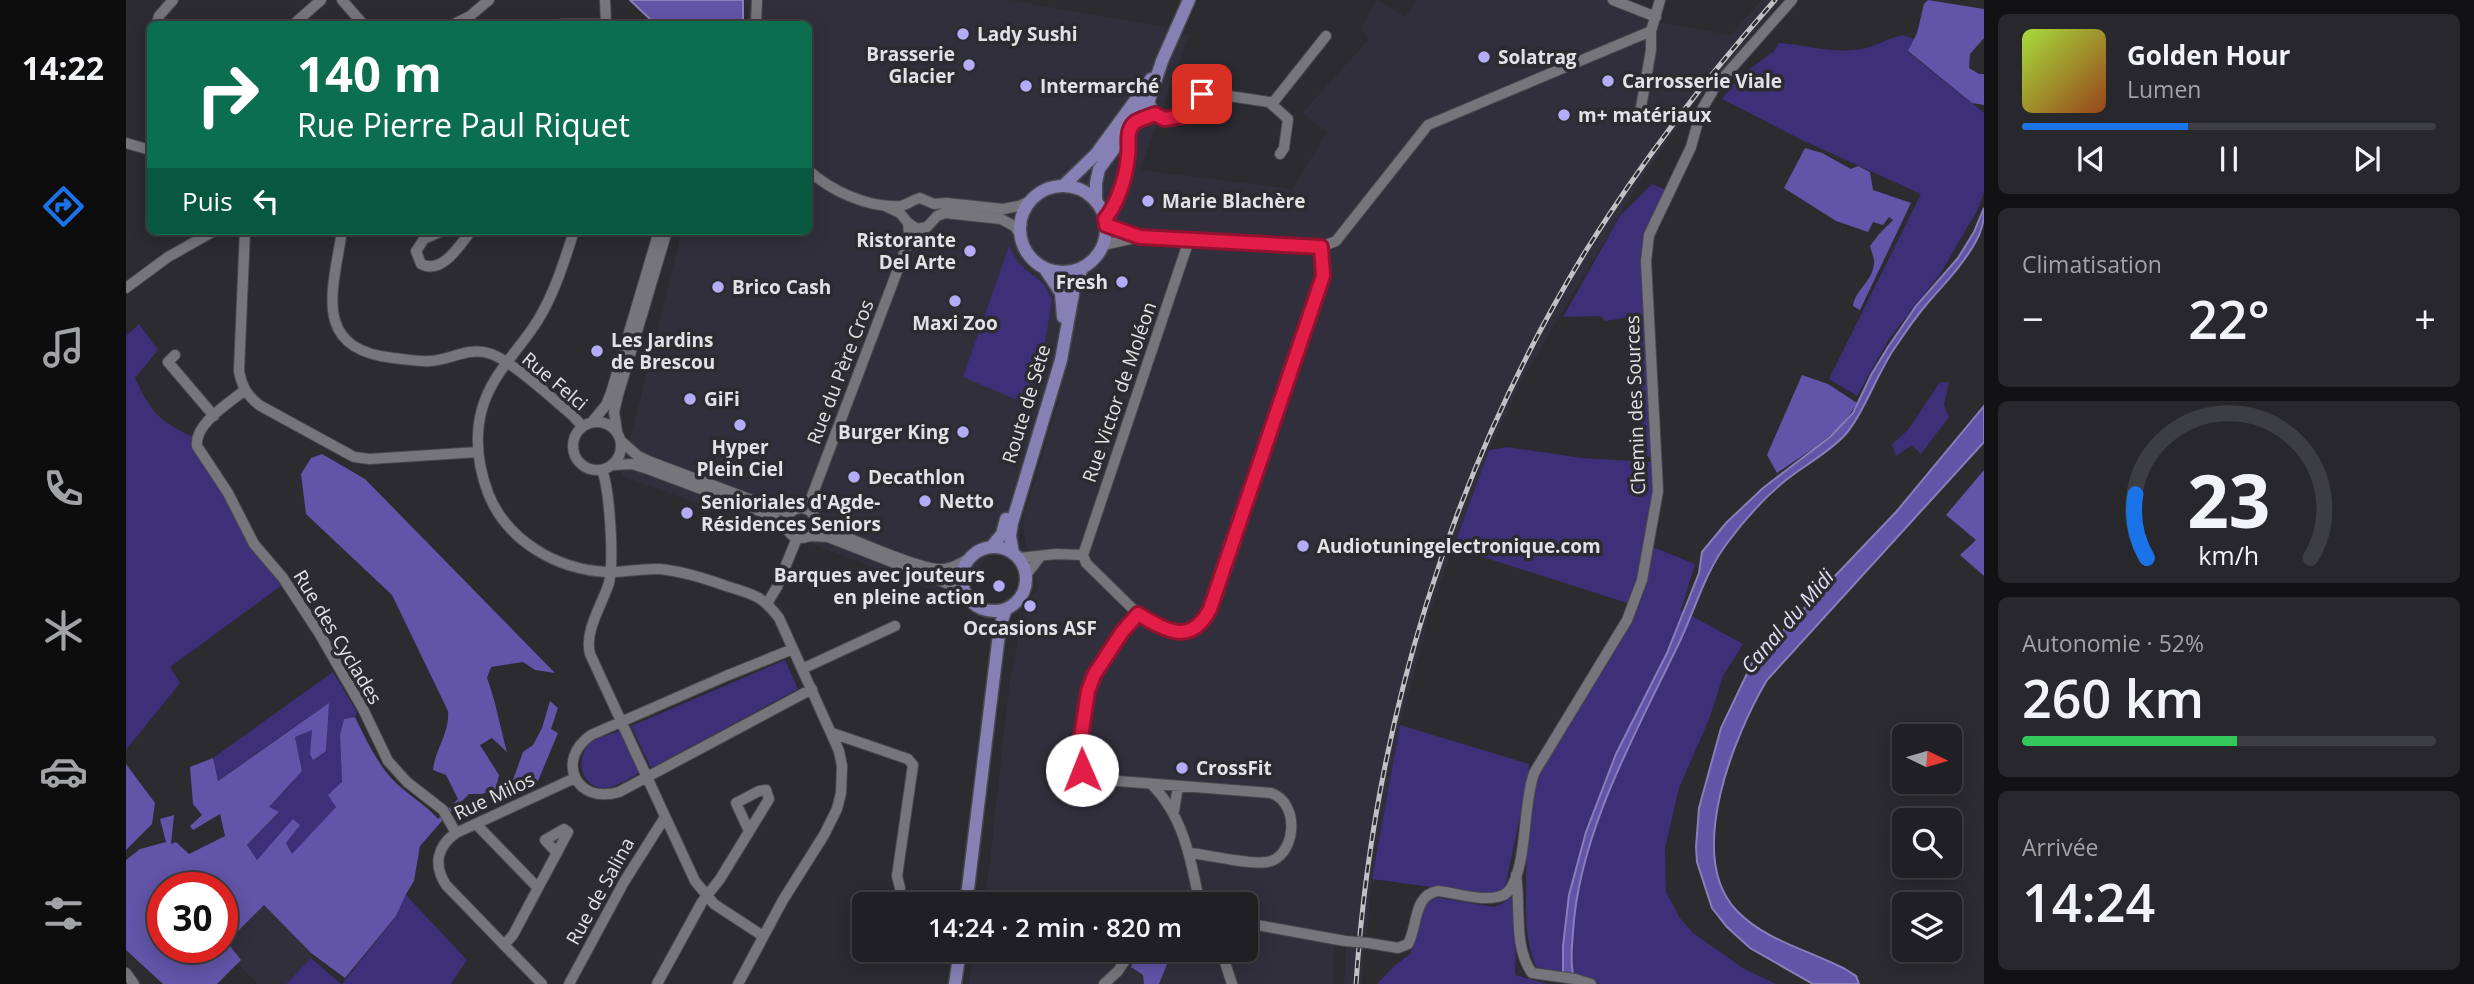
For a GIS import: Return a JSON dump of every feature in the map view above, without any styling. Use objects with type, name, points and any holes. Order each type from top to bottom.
[{"type":"main road","points":[[1096,201],[1076,188],[1063,186],[1051,187],[1039,193],[1030,201],[1020,223],[1020,234],[1028,255],[1045,269],[1071,272],[1083,267],[1098,255],[1103,245],[1106,222],[1096,201],[1099,169],[1149,100],[1162,61],[1189,0]]},
{"type":"main road","points":[[1063,186],[1096,153],[1140,96],[1162,61]]},
{"type":"main road","name":"Route de Sète","points":[[1016,556],[1010,536],[1012,523],[1061,360],[1075,283],[1083,267]]},
{"type":"main road","name":"Route de Sète","points":[[992,546],[1002,534],[1006,522],[1060,335],[1063,302],[1056,282],[1045,269]]},
{"type":"main road","points":[[968,892],[997,652],[1000,626],[1006,610],[1022,596],[1026,575],[1016,556],[1003,548],[992,546],[977,551],[968,559],[961,577],[966,596],[982,610],[993,627],[997,652]]},
{"type":"main road","points":[[982,610],[1006,610]]},
{"type":"main road","points":[[957,984],[960,962]]},
{"type":"street","points":[[158,21],[173,0]]},
{"type":"street","points":[[297,21],[321,0]]},
{"type":"street","points":[[342,0],[360,21]]},
{"type":"street","points":[[460,21],[489,0]]},
{"type":"street","points":[[605,0],[606,21]]},
{"type":"street","points":[[756,21],[757,0]]},
{"type":"street","points":[[762,0],[762,21]]},
{"type":"street","points":[[1614,0],[1656,17]]},
{"type":"street","points":[[1640,113],[1651,50],[1651,31],[1660,0]]},
{"type":"street","name":"Chemin des Sources","points":[[1591,984],[1532,973],[1522,952],[1516,874],[1528,790],[1534,773],[1627,620],[1642,580],[1658,491],[1646,261],[1649,235],[1691,147],[1701,111],[1710,95],[1792,0]]},
{"type":"street","points":[[1103,245],[1140,237],[1321,247],[1336,241],[1429,125],[1651,31]]},
{"type":"street","points":[[1272,104],[1327,36]]},
{"type":"street","points":[[1149,100],[1155,114],[1164,119],[1178,118],[1196,99],[1209,93],[1250,97],[1272,104],[1288,119],[1284,148],[1280,154]]},
{"type":"street","points":[[1140,237],[1106,222],[1121,186],[1132,126],[1155,114]]},
{"type":"street","points":[[126,143],[147,149]]},
{"type":"street","points":[[812,172],[849,195],[883,205],[902,206],[920,198],[930,202],[1003,209],[1030,201]]},
{"type":"street","points":[[930,202],[935,211],[933,221]]},
{"type":"street","points":[[906,221],[904,214],[908,204]]},
{"type":"street","points":[[883,205],[917,229],[922,229],[945,213],[1001,219],[1014,226],[1020,234]]},
{"type":"street","name":"Rue du Père Cros","points":[[807,509],[906,248],[909,234],[906,221]]},
{"type":"street","name":"Rue du Père Cros","points":[[906,248],[915,233],[922,229]]},
{"type":"street","points":[[246,235],[239,371],[245,390],[260,405],[354,457],[370,459],[478,452]]},
{"type":"street","points":[[341,235],[332,314],[338,329],[348,342],[361,351],[376,356],[430,361],[484,351],[506,362]]},
{"type":"street","points":[[433,235],[424,239],[416,251],[421,264],[428,268],[436,268],[443,263],[468,235]]},
{"type":"street","points":[[573,235],[548,303],[488,391],[481,411],[478,452],[482,476],[491,499],[520,538],[540,553],[562,564],[610,572],[640,569],[678,571],[749,593],[768,602],[779,618],[832,733],[842,766],[841,793],[837,809],[738,984]]},
{"type":"street","points":[[658,235],[611,393],[606,405],[573,442],[573,452],[584,467],[592,470],[632,464],[765,513],[787,527],[797,538]]},
{"type":"street","points":[[613,465],[619,458],[619,436],[614,412],[666,235]]},
{"type":"street","points":[[126,288],[196,236]]},
{"type":"street","name":"Rue Victor de Moléon","points":[[1083,555],[1189,240]]},
{"type":"street","points":[[1016,556],[1083,555],[1086,564],[1138,614],[1155,624],[1181,633],[1198,627],[1210,609],[1320,286],[1323,276],[1321,247]]},
{"type":"street","points":[[175,355],[167,362],[214,416]]},
{"type":"street","name":"Rue Felci","points":[[506,362],[573,416],[587,424]]},
{"type":"street","name":"Rue des Cyclades","points":[[245,390],[198,432],[197,446],[228,494],[246,532],[283,578],[319,634],[363,709],[388,761],[407,782],[443,810],[457,833]]},
{"type":"street","points":[[587,424],[601,422],[610,425],[638,456],[651,462],[778,510],[807,509],[816,520],[815,529],[810,536]]},
{"type":"street","points":[[602,470],[609,497],[610,572],[588,645],[695,881],[706,898],[763,936]]},
{"type":"street","points":[[787,527],[787,518],[792,511]]},
{"type":"street","points":[[816,520],[834,532],[924,567],[946,569],[968,559]]},
{"type":"street","points":[[797,538],[828,537],[956,587],[966,596]]},
{"type":"street","points":[[768,602],[797,538]]},
{"type":"street","points":[[1026,575],[1040,557]]},
{"type":"street","points":[[1138,614],[1122,632],[1094,675],[1088,691],[1078,757],[1082,770],[1093,778],[1271,793],[1285,802],[1291,814],[1287,847],[1272,861],[1259,862],[1190,853]]},
{"type":"street","points":[[802,669],[895,625]]},
{"type":"street","points":[[793,649],[592,735],[581,742],[574,753],[572,765],[575,778],[591,793],[607,796],[619,792],[812,689]]},
{"type":"street","points":[[832,733],[908,759],[913,765],[897,876],[900,888]]},
{"type":"street","name":"Rue Milos","points":[[504,945],[446,885],[440,876],[438,856],[442,847],[457,833],[575,778]]},
{"type":"street","points":[[1151,783],[1174,811],[1190,853],[1198,892]]},
{"type":"street","points":[[1174,811],[1178,786]]},
{"type":"street","name":"Rue de Salina","points":[[569,984],[624,882],[665,817]]},
{"type":"street","points":[[476,824],[538,888]]},
{"type":"street","points":[[657,984],[688,926],[749,831]]},
{"type":"street","points":[[542,984],[504,945],[513,935],[557,853]]},
{"type":"street","points":[[1258,925],[1398,948],[1408,944],[1422,899],[1430,892],[1500,897],[1511,888],[1516,874]]},
{"type":"street","points":[[1104,984],[1124,962]]},
{"type":"street","points":[[1225,962],[1232,984]]},
{"type":"street","points":[[126,973],[134,984]]},
{"type":"shaded area","points":[[630,0],[743,0],[743,21],[652,21]]},
{"type":"shaded area","points":[[746,0],[1010,0],[1171,28],[1189,36],[1140,170],[1292,189],[1290,193],[1327,132],[1302,113],[1368,40],[1361,27],[1377,0],[1405,17],[1416,0],[1612,0],[1658,22],[1731,35],[1761,0],[1782,0],[1695,103],[1642,178],[1520,385],[1489,450],[1433,603],[1400,725],[1372,879],[1367,935],[1348,933],[1334,946],[1333,984],[1159,984],[1168,962],[1258,962],[1258,892],[985,892],[1009,686],[1023,613],[1039,586],[1022,523],[1061,392],[1004,539],[977,569],[939,593],[621,476],[681,235],[812,235],[812,21],[747,21],[749,10]]},
{"type":"shaded area","points":[[1928,0],[1984,9],[1984,38],[1970,54],[1969,68],[1984,74],[1984,105],[1972,103],[1908,51],[1917,33],[1924,4]]},
{"type":"shaded area","points":[[1902,35],[1914,39],[1908,52],[1984,113],[1984,193],[1977,211],[1940,274],[1889,339],[1857,396],[1829,379],[1921,194],[1804,141],[1722,99],[1739,77],[1774,51],[1779,43],[1851,50],[1866,48]]},
{"type":"shaded area","points":[[1805,148],[1822,153],[1851,169],[1858,166],[1870,172],[1873,190],[1911,203],[1860,310],[1853,306],[1873,270],[1874,260],[1870,246],[1893,220],[1889,217],[1883,225],[1873,222],[1868,232],[1836,221],[1784,188]]},
{"type":"shaded area","points":[[1652,184],[1666,190],[1649,226],[1641,265],[1652,457],[1645,457],[1631,333],[1634,317],[1604,321],[1601,316],[1563,317],[1620,216]]},
{"type":"shaded area","points":[[1984,208],[1982,226],[1975,243],[1892,352],[1852,426],[1831,448],[1762,501],[1734,533],[1713,565],[1598,819],[1578,894],[1572,948],[1573,974],[1563,976],[1563,946],[1569,895],[1586,832],[1616,754],[1667,653],[1699,573],[1702,552],[1726,523],[1763,488],[1830,437],[1853,413],[1888,347],[1916,306],[1958,258],[1974,232]]},
{"type":"shaded area","points":[[1009,246],[1018,263],[1044,284],[1052,300],[1041,367],[1026,404],[963,377]]},
{"type":"shaded area","points":[[139,324],[158,350],[135,378],[145,398],[156,413],[170,425],[191,436],[281,586],[170,667],[180,683],[126,750],[126,336]]},
{"type":"shaded area","points":[[1802,375],[1828,384],[1857,403],[1831,434],[1777,473],[1767,455]]},
{"type":"shaded area","points":[[1940,382],[1949,382],[1944,405],[1949,417],[1921,454],[1912,445],[1896,456],[1892,444],[1908,430]]},
{"type":"shaded area","points":[[1984,406],[1984,442],[1767,680],[1741,731],[1729,762],[1715,828],[1715,859],[1722,887],[1737,911],[1748,921],[1774,938],[1845,969],[1856,976],[1859,984],[1813,984],[1750,948],[1727,927],[1712,908],[1697,862],[1696,847],[1699,808],[1721,728],[1752,663],[1896,512]]},
{"type":"shaded area","points":[[1507,447],[1582,458],[1652,462],[1652,498],[1647,534],[1630,604],[1454,546],[1489,450]]},
{"type":"shaded area","points":[[322,454],[365,479],[555,673],[535,670],[523,662],[491,667],[487,678],[507,752],[492,738],[480,745],[499,775],[496,789],[482,794],[469,794],[420,846],[414,881],[396,916],[345,978],[311,953],[264,905],[238,931],[238,872],[147,872],[147,963],[238,963],[217,984],[163,984],[126,950],[126,860],[140,849],[166,842],[160,819],[174,815],[171,844],[176,842],[189,854],[225,836],[220,814],[193,830],[190,826],[202,815],[193,804],[190,767],[213,758],[218,781],[329,703],[326,751],[313,760],[310,754],[312,730],[295,737],[302,771],[269,807],[279,812],[247,845],[257,860],[293,819],[300,825],[286,843],[292,854],[336,807],[328,795],[342,782],[340,735],[344,719],[355,717],[386,772],[438,819],[458,799],[446,775],[433,770],[447,727],[448,711],[392,595],[306,514],[301,474],[311,458]]},
{"type":"shaded area","points":[[1984,470],[1984,576],[1960,555],[1976,540],[1946,515]]},
{"type":"shaded area","points":[[1653,547],[1695,564],[1681,610],[1743,644],[1723,676],[1710,717],[1679,788],[1665,848],[1666,892],[1680,918],[1693,933],[1744,969],[1776,984],[1600,984],[1584,977],[1536,967],[1532,956],[1526,924],[1526,878],[1529,818],[1535,783],[1554,742],[1598,678],[1625,630],[1638,599]]},
{"type":"shaded area","points":[[785,660],[798,689],[651,768],[631,726]]},
{"type":"shaded area","points":[[333,672],[357,712],[355,717],[344,719],[340,735],[342,782],[336,807],[292,855],[286,843],[257,860],[247,845],[279,813],[269,807],[302,771],[295,737],[313,729],[310,754],[326,751],[328,704],[217,781],[213,758]]},
{"type":"shaded area","points":[[550,701],[558,708],[551,729],[558,733],[538,781],[510,788],[523,752],[533,745],[542,728]]},
{"type":"shaded area","points":[[1400,725],[1529,764],[1505,888],[1499,893],[1491,895],[1372,879]]},
{"type":"shaded area","points":[[619,731],[639,773],[613,786],[595,786],[584,776],[581,761],[583,753],[593,741]]},
{"type":"shaded area","points":[[126,764],[155,803],[152,824],[126,850]]},
{"type":"shaded area","points":[[405,894],[467,960],[451,984],[342,984],[396,916]]},
{"type":"shaded area","points":[[1434,897],[1494,907],[1509,897],[1517,899],[1515,975],[1548,984],[1377,984],[1410,954],[1424,901]]},
{"type":"shaded area","points":[[264,905],[311,953],[311,958],[286,984],[258,984],[237,964],[240,960],[238,931]]},
{"type":"shaded area","points":[[1346,947],[1364,949],[1362,984],[1344,984]]},
{"type":"shaded area","points":[[311,958],[341,984],[286,984]]},
{"type":"shaded area","points":[[972,962],[1133,962],[1131,967],[1143,975],[1144,984],[969,984]]},
{"type":"shaded area","points":[[1133,962],[1168,962],[1159,984],[1144,984],[1143,975],[1131,967]]},
{"type":"railway","points":[[1356,984],[1365,887],[1380,791],[1401,696],[1427,603],[1459,511],[1496,421],[1539,333],[1608,216],[1676,121],[1724,59],[1775,0]]},
{"type":"place","name":"Lady Sushi","points":[[963,34]]},
{"type":"place","name":"Solatrag","points":[[1484,57]]},
{"type":"place","name":"Brasserie Glacier","points":[[969,65]]},
{"type":"place","name":"Carrosserie Viale","points":[[1608,81]]},
{"type":"place","name":"Intermarché","points":[[1026,86]]},
{"type":"place","name":"m+ matériaux","points":[[1564,115]]},
{"type":"place","name":"Marie Blachère","points":[[1148,201]]},
{"type":"place","name":"Ristorante Del Arte","points":[[970,251]]},
{"type":"place","name":"Fresh","points":[[1122,282]]},
{"type":"place","name":"Brico Cash","points":[[718,287]]},
{"type":"place","name":"Maxi Zoo","points":[[955,301]]},
{"type":"place","name":"Les Jardins de Brescou","points":[[597,351]]},
{"type":"place","name":"GiFi","points":[[690,399]]},
{"type":"place","name":"Hyper Plein Ciel","points":[[740,425]]},
{"type":"place","name":"Burger King","points":[[963,432]]},
{"type":"place","name":"Decathlon","points":[[854,477]]},
{"type":"place","name":"Netto","points":[[925,501]]},
{"type":"place","name":"Senioriales d'Agde- Résidences Seniors","points":[[687,513]]},
{"type":"place","name":"Audiotuningelectronique.com","points":[[1303,546]]},
{"type":"place","name":"Barques avec jouteurs en pleine action","points":[[999,586]]},
{"type":"place","name":"Occasions ASF","points":[[1030,606]]},
{"type":"place","name":"CrossFit","points":[[1182,768]]},
{"type":"route","points":[[1082,770],[1078,757],[1088,691],[1101,662],[1122,632],[1138,614],[1155,624],[1181,633],[1189,632],[1205,620],[1323,276],[1321,247],[1140,237],[1106,225],[1105,219],[1112,211],[1124,175],[1129,130],[1135,122],[1155,114],[1164,119],[1183,116],[1202,94]]},
{"type":"water label","name":"Canal du Midi","points":[[1787,621]]}]
